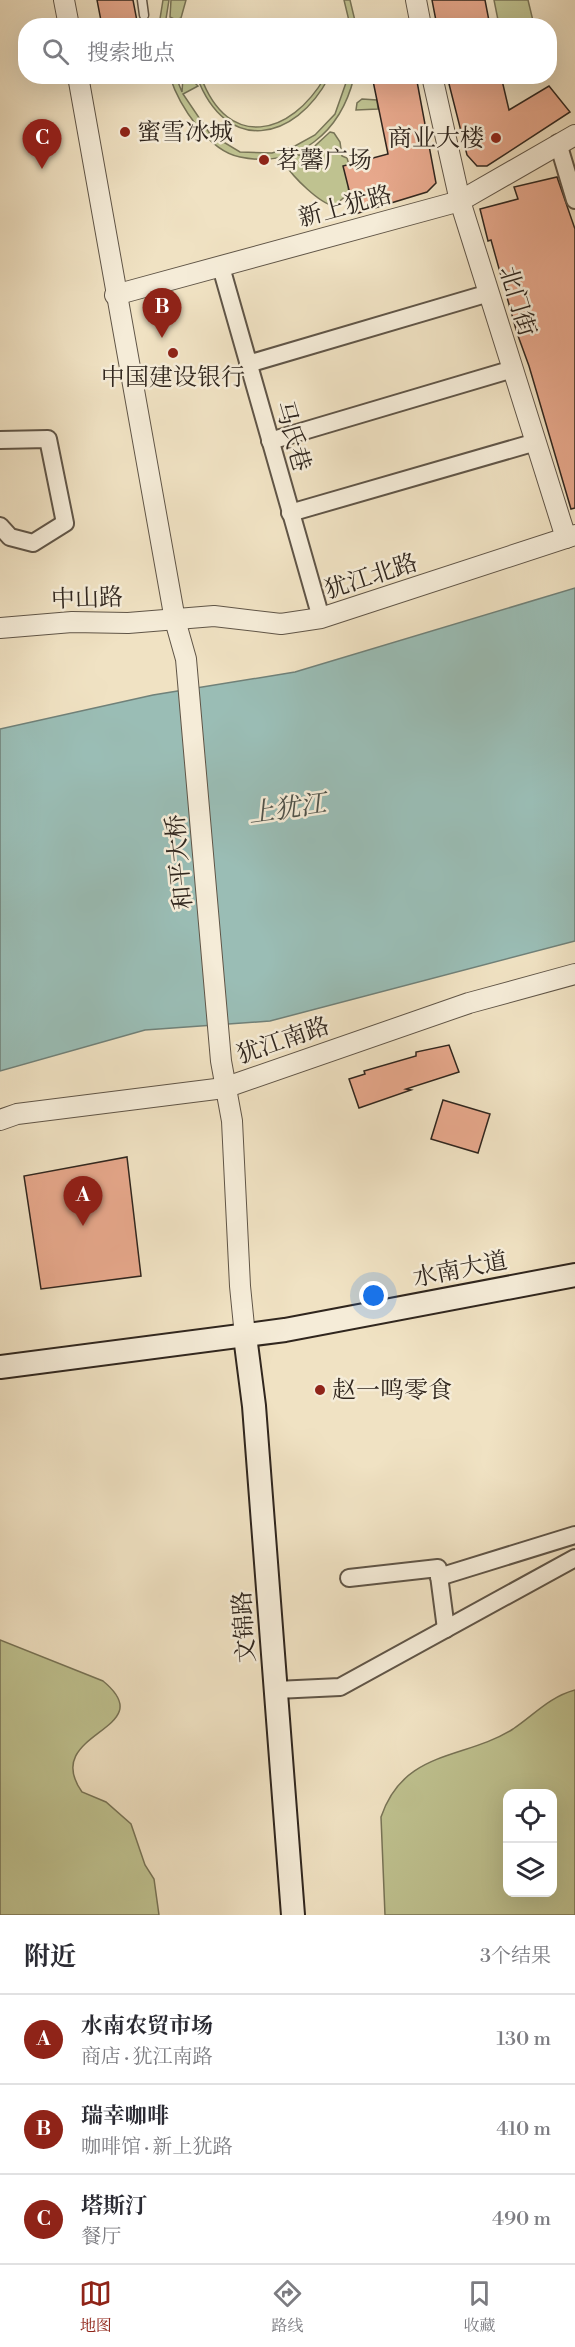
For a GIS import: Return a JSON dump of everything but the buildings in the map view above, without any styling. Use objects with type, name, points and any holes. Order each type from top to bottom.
[{"type":"main road","name":"水南大道","points":[[0,1367],[285,1330],[575,1275]]},
{"type":"main road","name":"文锦路","points":[[245,1336],[254,1406],[293,1915]]},
{"type":"street","points":[[64,0],[67,18]]},
{"type":"street","points":[[416,0],[419,18]]},
{"type":"street","name":"和平大桥","points":[[79,84],[115,295],[176,620],[186,659],[221,1061],[224,1088],[232,1121],[245,1336]]},
{"type":"street","name":"北门街","points":[[434,84],[460,201],[536,442],[571,537]]},
{"type":"street","points":[[566,139],[575,200]]},
{"type":"street","name":"新上犹路","points":[[115,295],[460,201],[566,139]]},
{"type":"street","name":"马氏巷","points":[[221,267],[321,618]]},
{"type":"street","points":[[248,364],[489,293]]},
{"type":"street","points":[[270,441],[513,369]]},
{"type":"street","points":[[0,440],[48,439],[65,523],[33,543],[10,537],[0,526]]},
{"type":"street","points":[[290,513],[536,442]]},
{"type":"street","name":"犹江北路","points":[[176,620],[214,616],[281,624],[321,618],[571,537]]},
{"type":"street","name":"中山路","points":[[0,628],[72,622],[176,620]]},
{"type":"street","name":"犹江南路","points":[[0,1119],[17,1114],[224,1088],[469,1003],[575,974]]},
{"type":"street","points":[[439,1577],[575,1534]]},
{"type":"street","points":[[276,1690],[340,1687],[575,1558]]},
{"type":"street","points":[[350,1578],[438,1568],[446,1629]]},
{"type":"lane","points":[[142,0],[144,15]]},
{"type":"green space","points":[[163,0],[169,0],[166,18],[160,18]]},
{"type":"green space","points":[[171,0],[186,0],[181,18],[170,17]]},
{"type":"green space","points":[[344,0],[350,0],[354,18],[348,18]]},
{"type":"green space","points":[[494,0],[528,0],[532,18],[498,18]]},
{"type":"green space","points":[[173,84],[179,84],[182,92],[183,84],[198,86],[183,94],[210,134],[240,152],[272,153],[295,146],[315,135],[335,114],[346,84],[352,84],[339,114],[314,142],[299,151],[281,157],[261,159],[240,157],[217,146],[196,125]]},
{"type":"green space","points":[[201,84],[204,84],[213,101],[227,117],[243,125],[260,127],[278,122],[295,112],[311,97],[320,84],[325,84],[315,99],[298,115],[280,126],[261,131],[243,128],[225,119],[210,102]]},
{"type":"green space","points":[[362,99],[377,100],[378,109],[356,110],[357,103]]},
{"type":"green space","points":[[330,132],[334,133],[340,142],[342,156],[347,158],[350,168],[348,194],[334,206],[321,200],[307,189],[285,164],[294,155],[305,155]]},
{"type":"green space","points":[[0,1640],[103,1681],[118,1698],[119,1711],[112,1722],[86,1743],[76,1756],[73,1772],[82,1792],[106,1802],[131,1824],[145,1865],[154,1879],[159,1915],[0,1915]]},
{"type":"green space","points":[[575,1690],[575,1915],[385,1915],[381,1817],[391,1795],[404,1779],[420,1767],[494,1739],[513,1729],[549,1702]]},
{"type":"water","name":"上犹江","points":[[575,588],[575,941],[270,1021],[145,1030],[0,1071],[0,729],[153,695],[295,672]]},
{"type":"place","name":"蜜雪冰城","points":[[125,132]]},
{"type":"place","name":"商业大楼","points":[[496,138]]},
{"type":"place","name":"茗馨广场","points":[[264,160]]},
{"type":"place","name":"塔斯汀","points":[[42,169]]},
{"type":"place","name":"瑞幸咖啡","points":[[162,338]]},
{"type":"place","name":"中国建设银行","points":[[173,353]]},
{"type":"place","name":"水南农贸市场","points":[[83,1226]]},
{"type":"place","name":"赵一鸣零食","points":[[320,1390]]}]
